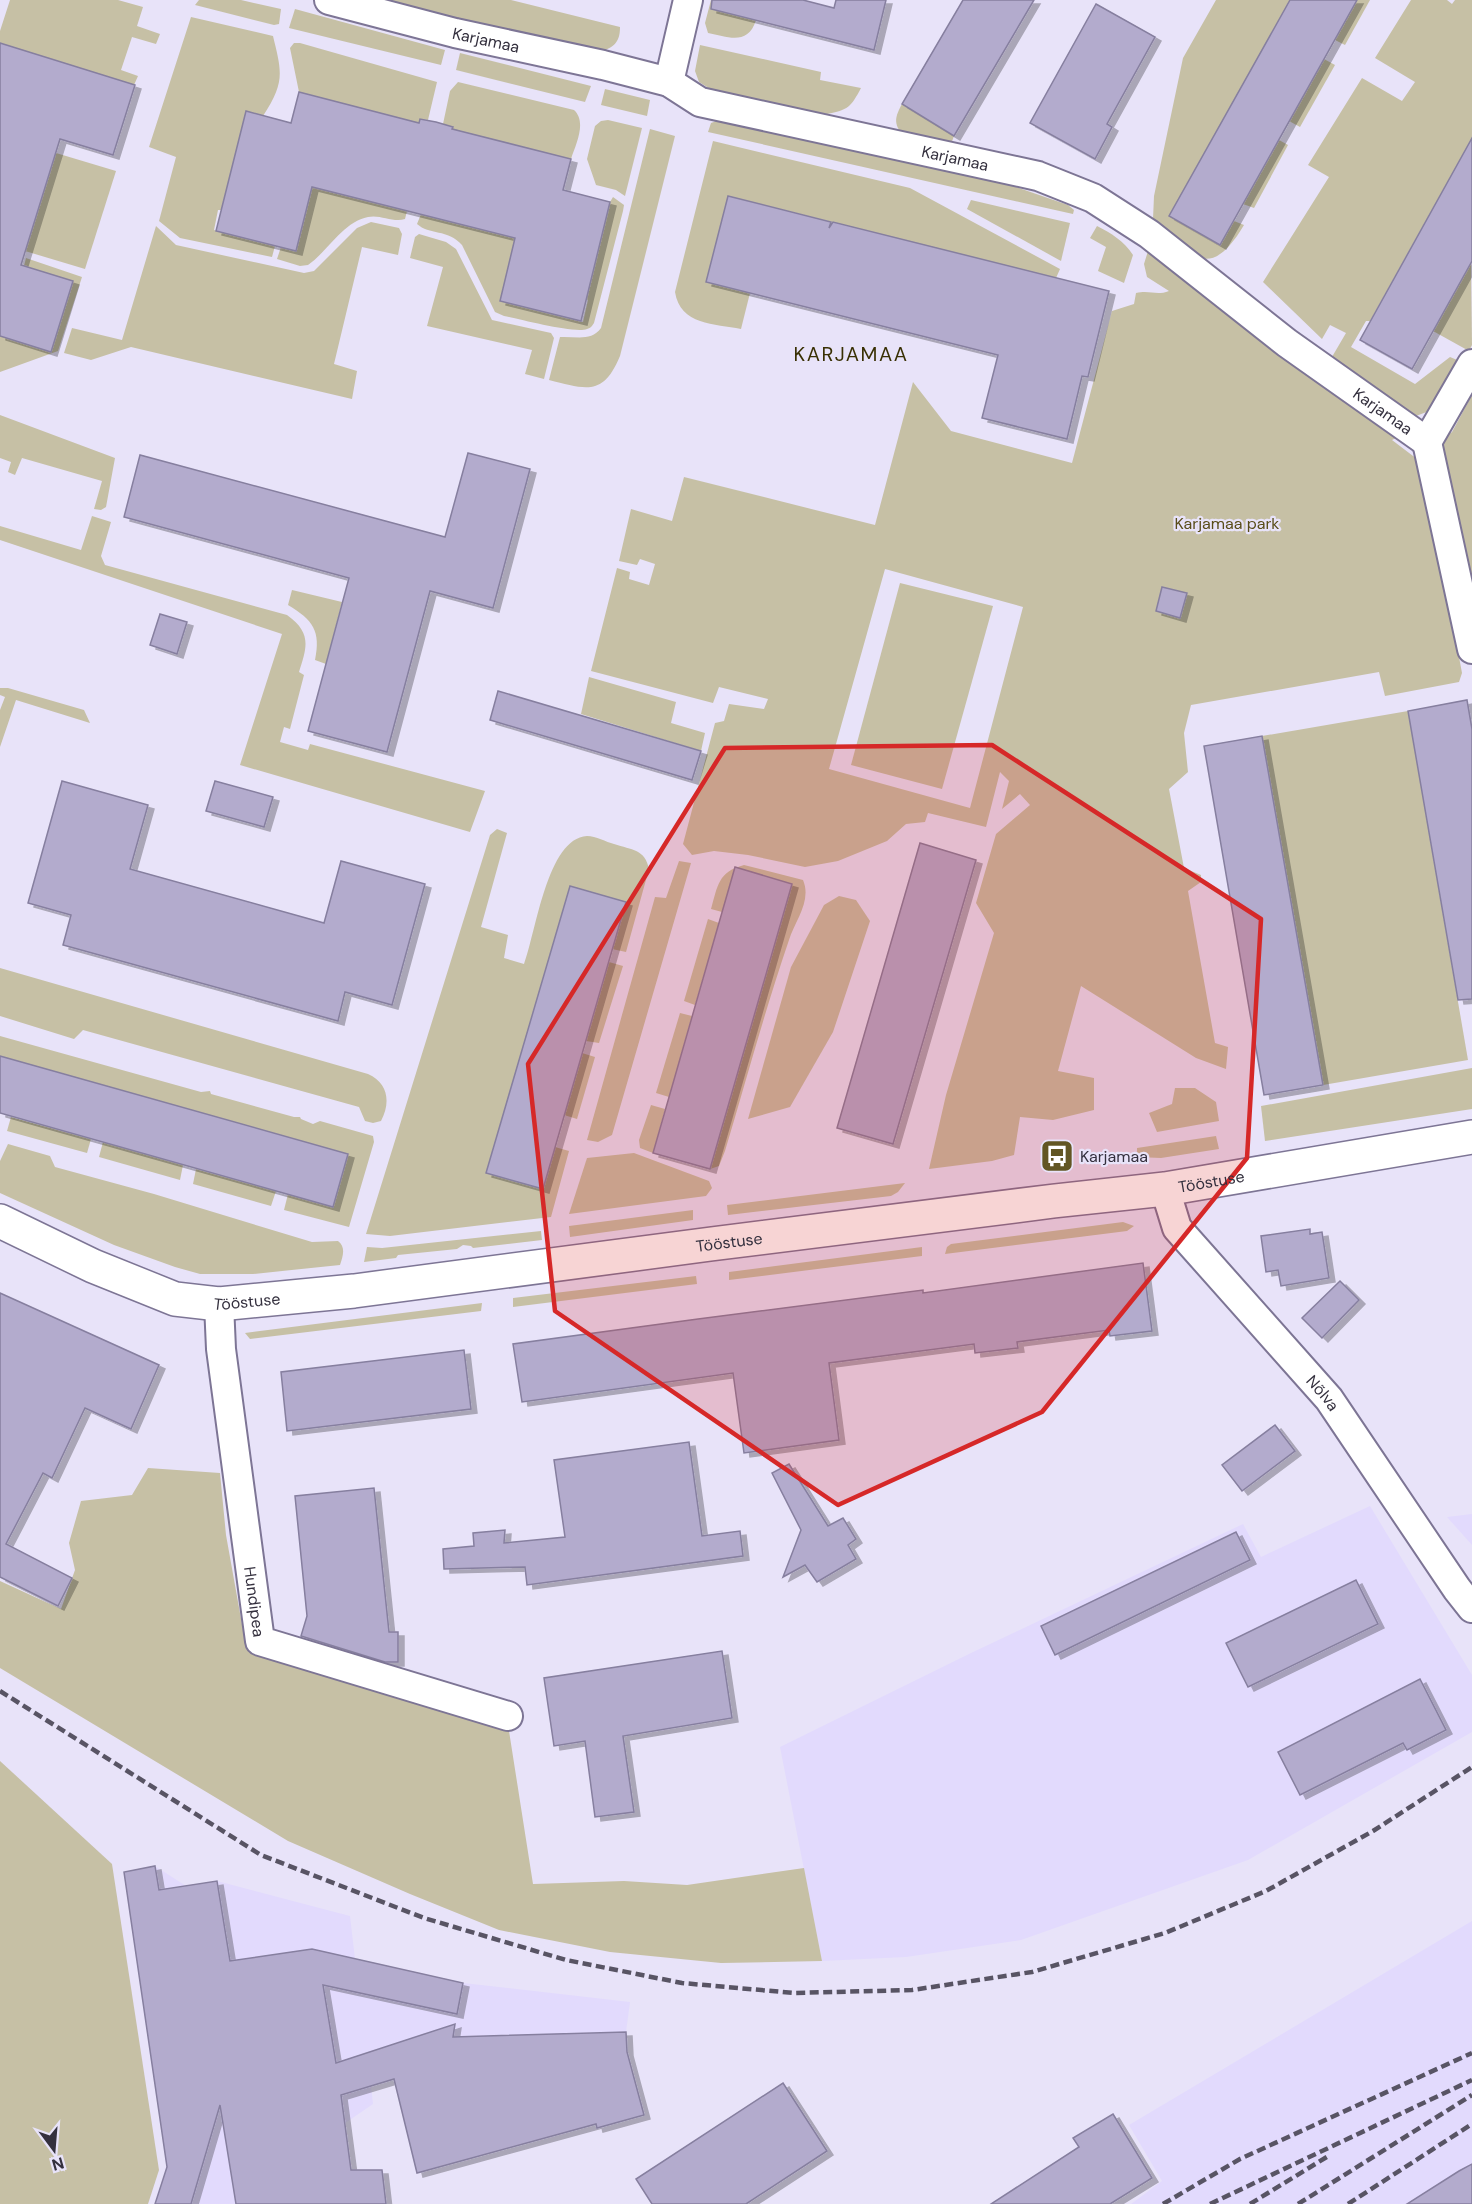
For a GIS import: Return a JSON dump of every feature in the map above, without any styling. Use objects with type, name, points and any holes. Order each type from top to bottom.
[{"type":"street","name":"Karjamaa","points":[[330,0],[455,33],[669,82],[700,102],[1038,176],[1093,198],[1149,234],[1287,343],[1427,442],[1472,364]]},
{"type":"street","points":[[669,82],[688,0]]},
{"type":"street","points":[[1427,442],[1472,649]]},
{"type":"street","name":"Tööstuse","points":[[0,1221],[93,1266],[175,1299],[219,1304],[354,1291],[711,1244],[1166,1189],[1472,1137]]},
{"type":"street","name":"Nõlva","points":[[1166,1189],[1177,1228],[1329,1399],[1472,1608]]},
{"type":"street","name":"Hundipea","points":[[219,1304],[221,1348],[260,1641],[508,1716]]},
{"type":"highlighted area","points":[[992,745],[1261,919],[1247,1158],[1042,1412],[838,1505],[555,1311],[528,1064],[725,748]]},
{"type":"shaded area","points":[[1370,1506],[1472,1675],[1472,1732],[1248,1860],[1021,1940],[906,1957],[822,1961],[780,1747],[971,1653],[1243,1524],[1261,1557]]},
{"type":"shaded area","points":[[1472,1514],[1472,1545],[1447,1517]]},
{"type":"shaded area","points":[[155,1866],[186,1886],[217,1881],[350,1916],[355,1959],[463,1983],[630,2002],[626,2032],[627,2064],[417,2073],[371,2086],[373,2104],[319,2141],[326,2204],[155,2204],[167,2167],[124,1872]]},
{"type":"shaded area","points":[[1472,1921],[1472,2204],[1131,2204],[1162,2181],[1129,2125]]},
{"type":"green space","points":[[10,0],[118,0],[143,7],[137,26],[160,34],[156,44],[132,37],[121,70],[138,76],[134,85],[0,43],[0,31]]},
{"type":"green space","points":[[199,0],[241,0],[281,9],[279,24],[274,25],[195,5]]},
{"type":"green space","points":[[383,0],[511,0],[620,27],[620,33],[614,45],[597,54]]},
{"type":"green space","points":[[711,0],[743,0],[739,16],[756,20],[748,34],[743,37],[730,38],[708,33],[705,23]]},
{"type":"green space","points":[[1216,0],[1290,0],[1169,216],[1220,244],[1234,221],[1244,225],[1232,243],[1220,254],[1210,259],[1199,258],[1189,252],[1153,219],[1154,196],[1183,58]]},
{"type":"green space","points":[[1357,0],[1370,0],[1345,45],[1335,40]]},
{"type":"green space","points":[[1411,0],[1447,0],[1452,4],[1455,0],[1472,0],[1472,138],[1370,321],[1366,321],[1351,347],[1415,384],[1450,357],[1462,362],[1437,408],[1416,416],[1399,414],[1329,362],[1346,333],[1330,325],[1322,339],[1263,282],[1329,177],[1308,165],[1362,78],[1402,101],[1415,82],[1375,58]]},
{"type":"green space","points":[[295,9],[445,50],[441,65],[289,28]]},
{"type":"green space","points":[[191,17],[273,36],[280,69],[278,86],[263,116],[246,112],[214,230],[275,246],[272,257],[180,238],[159,221],[176,157],[149,147]]},
{"type":"green space","points":[[294,43],[437,82],[428,120],[420,119],[419,123],[299,92],[290,48]]},
{"type":"green space","points":[[700,45],[821,72],[820,80],[861,88],[848,107],[827,114],[715,92],[699,82],[695,71]]},
{"type":"green space","points":[[460,53],[591,86],[585,102],[456,70]]},
{"type":"green space","points":[[1324,59],[1335,65],[1300,127],[1289,121]]},
{"type":"green space","points":[[458,82],[574,110],[578,115],[580,127],[571,159],[452,129],[453,127],[443,124],[450,91]]},
{"type":"green space","points":[[605,89],[650,100],[647,116],[601,105]]},
{"type":"green space","points":[[902,104],[954,136],[951,144],[903,136],[896,120]]},
{"type":"green space","points":[[725,118],[996,180],[1068,205],[1074,210],[1073,214],[708,132],[711,123]]},
{"type":"green space","points":[[608,120],[642,128],[625,196],[616,190],[596,185],[587,159],[595,126],[601,121]]},
{"type":"green space","points":[[650,129],[675,136],[620,356],[607,378],[592,387],[573,386],[549,380],[560,337],[588,337],[601,328]]},
{"type":"green space","points":[[1279,140],[1288,145],[1254,208],[1243,204]]},
{"type":"green space","points":[[713,141],[910,188],[1060,269],[1056,278],[728,196],[706,282],[750,293],[741,329],[700,321],[684,311],[678,303],[675,292]]},
{"type":"green space","points":[[56,153],[116,171],[85,269],[25,251]]},
{"type":"green space","points":[[312,187],[407,211],[405,219],[396,220],[373,216],[359,220],[343,231],[308,265],[300,266],[277,259],[281,247],[296,251]]},
{"type":"green space","points":[[613,197],[624,205],[623,211],[594,323],[590,328],[581,330],[547,326],[495,312],[462,245],[445,234],[427,230],[417,224],[421,214],[515,238],[500,301],[583,322],[588,300],[586,299]]},
{"type":"green space","points":[[971,200],[1070,223],[1061,261],[967,209]]},
{"type":"green space","points":[[371,222],[399,228],[402,234],[398,255],[362,247],[334,364],[357,371],[352,399],[131,347],[91,360],[64,353],[72,328],[122,340],[156,226],[176,245],[304,273],[314,271],[357,228]]},
{"type":"green space","points":[[1097,226],[1117,238],[1133,255],[1124,283],[1098,271],[1106,247],[1090,238]]},
{"type":"green space","points":[[419,234],[446,242],[456,249],[492,320],[551,333],[554,338],[544,379],[525,374],[532,350],[427,326],[443,267],[410,258],[415,237]]},
{"type":"green space","name":"Karjamaa park","points":[[1148,251],[1398,437],[1392,440],[1417,459],[1452,432],[1472,395],[1472,655],[1459,657],[1462,673],[1459,682],[1385,696],[1379,672],[1191,705],[1184,733],[1188,772],[1169,789],[1184,868],[1201,875],[1201,882],[1188,891],[1215,1043],[1228,1047],[1226,1069],[1196,1058],[1081,986],[1058,1071],[1094,1078],[1094,1110],[1053,1120],[1020,1117],[1014,1155],[992,1161],[929,1169],[946,1095],[994,933],[976,903],[996,834],[1030,805],[1020,794],[1002,809],[1009,781],[1000,772],[986,827],[928,813],[925,822],[906,824],[887,841],[838,861],[805,867],[748,855],[714,851],[692,855],[683,844],[715,723],[724,721],[729,704],[764,709],[768,699],[719,687],[713,703],[591,671],[617,568],[630,572],[629,579],[649,585],[655,564],[640,559],[637,565],[619,561],[631,509],[672,521],[684,477],[875,525],[913,382],[951,431],[1072,463],[1112,311],[1134,304],[1136,293],[1169,291],[1147,277],[1144,264]],"holes":[[[885,569],[1023,607],[970,808],[829,769]]]},
{"type":"green space","points":[[26,258],[82,277],[58,351],[0,372],[0,336],[51,352],[73,281],[24,266]]},
{"type":"green space","points":[[1471,263],[1472,345],[1469,351],[1433,331]]},
{"type":"green space","points":[[0,415],[115,458],[106,507],[101,510],[94,509],[102,481],[22,458],[15,475],[8,472],[11,462],[0,458]]},
{"type":"green space","points":[[92,516],[111,522],[101,556],[105,565],[287,615],[301,628],[305,648],[299,672],[304,675],[290,729],[284,727],[280,742],[308,750],[310,744],[485,791],[470,832],[240,765],[282,634],[0,540],[0,526],[81,550]]},
{"type":"green space","points":[[900,583],[993,606],[942,789],[851,765]]},
{"type":"green space","points":[[292,590],[342,602],[326,664],[315,660],[317,641],[313,627],[304,616],[288,605]]},
{"type":"green space","points":[[589,677],[676,702],[671,723],[705,733],[701,751],[581,714]]},
{"type":"green space","points":[[0,688],[8,688],[84,710],[90,723],[16,700],[0,747],[0,710],[5,697],[0,695]]},
{"type":"green space","points":[[1408,711],[1468,1060],[1323,1085],[1262,736]]},
{"type":"green space","points":[[497,829],[507,833],[481,927],[508,935],[504,958],[524,964],[545,889],[562,852],[573,841],[590,836],[632,849],[641,854],[649,869],[626,952],[612,949],[570,887],[487,1173],[543,1189],[555,1147],[569,1151],[551,1217],[390,1236],[366,1234],[490,835]]},
{"type":"green space","points":[[679,861],[691,863],[612,1135],[598,1142],[587,1140],[655,897],[666,898]]},
{"type":"green space","points":[[744,865],[803,880],[805,896],[802,911],[789,940],[772,993],[725,1151],[719,1166],[710,1169],[792,884],[735,868]]},
{"type":"green space","points":[[735,868],[722,912],[711,909],[720,881]]},
{"type":"green space","points":[[839,896],[856,900],[870,921],[833,1032],[790,1107],[748,1119],[791,967],[824,905]]},
{"type":"green space","points":[[708,919],[719,923],[695,1005],[684,1001]]},
{"type":"green space","points":[[609,962],[623,966],[599,1043],[586,1041]]},
{"type":"green space","points":[[0,968],[368,1074],[380,1082],[384,1088],[387,1100],[384,1114],[381,1121],[373,1123],[365,1121],[359,1107],[83,1030],[74,1039],[0,1016]]},
{"type":"green space","points":[[680,1013],[692,1016],[669,1097],[656,1093]]},
{"type":"green space","points":[[0,1036],[201,1092],[210,1091],[211,1094],[300,1117],[313,1124],[320,1121],[373,1136],[374,1142],[349,1227],[284,1210],[288,1194],[333,1207],[348,1154],[0,1056]]},
{"type":"green space","points":[[582,1053],[595,1057],[577,1119],[564,1115]]},
{"type":"green space","points":[[1472,1068],[1472,1109],[1265,1141],[1261,1106]]},
{"type":"green space","points":[[1175,1088],[1195,1088],[1216,1102],[1219,1121],[1157,1132],[1149,1113],[1172,1104]]},
{"type":"green space","points":[[651,1105],[665,1109],[653,1153],[640,1148],[639,1140]]},
{"type":"green space","points":[[11,1117],[91,1139],[87,1153],[7,1131]]},
{"type":"green space","points":[[1216,1136],[1219,1149],[1161,1158],[1137,1157],[1137,1148]]},
{"type":"green space","points":[[103,1142],[183,1165],[180,1180],[99,1157]]},
{"type":"green space","points":[[8,1144],[50,1156],[55,1167],[154,1194],[312,1242],[338,1241],[343,1249],[340,1265],[253,1274],[200,1274],[114,1245],[0,1193],[0,1161]]},
{"type":"green space","points":[[634,1153],[709,1181],[712,1188],[706,1196],[569,1214],[587,1158]]},
{"type":"green space","points":[[196,1169],[276,1191],[271,1206],[193,1184]]},
{"type":"green space","points":[[905,1183],[898,1192],[891,1196],[728,1215],[727,1205]]},
{"type":"green space","points":[[693,1210],[693,1220],[570,1237],[569,1226]]},
{"type":"green space","points":[[1123,1222],[1134,1226],[1127,1231],[945,1254],[947,1247],[951,1244]]},
{"type":"green space","points":[[541,1231],[542,1240],[473,1248],[463,1245],[457,1249],[398,1255],[396,1258],[364,1262],[367,1247],[382,1248]]},
{"type":"green space","points":[[922,1247],[922,1256],[729,1280],[729,1272]]},
{"type":"green space","points":[[696,1276],[697,1284],[513,1307],[513,1298]]},
{"type":"green space","points":[[482,1303],[481,1311],[250,1339],[245,1333]]},
{"type":"green space","points":[[148,1468],[220,1473],[226,1535],[245,1641],[275,1660],[448,1710],[509,1731],[533,1884],[624,1881],[687,1885],[804,1868],[822,1961],[721,1963],[610,1952],[499,1930],[288,1841],[0,1668],[0,1581],[61,1609],[75,1570],[69,1543],[81,1501],[132,1495]]},
{"type":"green space","points":[[0,1761],[112,1864],[159,2170],[148,2204],[0,2204]]},
{"type":"building","points":[[712,0],[803,0],[834,8],[836,0],[886,0],[874,50],[711,9]]},
{"type":"building","points":[[963,0],[1034,0],[954,136],[902,104]]},
{"type":"building","points":[[1290,0],[1357,0],[1220,245],[1169,216]]},
{"type":"building","points":[[1096,4],[1155,37],[1107,124],[1112,127],[1095,159],[1030,123]]},
{"type":"building","points":[[0,43],[135,85],[113,155],[60,139],[21,265],[73,281],[51,352],[0,336]]},
{"type":"building","points":[[299,92],[419,123],[420,119],[436,122],[453,127],[452,129],[571,159],[563,190],[610,202],[581,321],[500,301],[515,238],[312,187],[296,251],[216,231],[246,111],[291,123]]},
{"type":"building","points":[[1472,138],[1472,261],[1412,369],[1360,340]]},
{"type":"building","points":[[728,196],[831,222],[829,228],[833,222],[1109,291],[1088,377],[1082,376],[1067,439],[982,418],[998,355],[706,282]]},
{"type":"building","points":[[468,453],[530,469],[493,608],[430,591],[387,752],[308,731],[349,578],[124,517],[140,455],[445,537]]},
{"type":"building","points":[[1162,587],[1187,593],[1180,618],[1156,611]]},
{"type":"building","points":[[160,614],[187,622],[177,654],[150,645]]},
{"type":"building","points":[[498,691],[701,751],[692,780],[490,720]]},
{"type":"building","points":[[1467,700],[1472,729],[1472,999],[1458,1000],[1408,711]]},
{"type":"building","points":[[1262,736],[1323,1085],[1264,1095],[1204,746]]},
{"type":"building","points":[[62,781],[148,805],[130,869],[324,923],[341,861],[425,884],[392,1005],[345,992],[338,1021],[63,945],[71,915],[28,903]]},
{"type":"building","points":[[215,781],[273,797],[264,827],[206,811]]},
{"type":"building","points":[[920,843],[976,860],[893,1144],[837,1128]]},
{"type":"building","points":[[735,867],[792,884],[710,1169],[653,1153]]},
{"type":"building","points":[[570,886],[626,902],[543,1189],[486,1173]]},
{"type":"building","points":[[0,1056],[348,1154],[333,1207],[0,1113]]},
{"type":"building","points":[[1310,1229],[1310,1234],[1322,1232],[1329,1278],[1281,1286],[1278,1270],[1266,1272],[1261,1236]]},
{"type":"building","points":[[1143,1263],[1152,1331],[1110,1336],[1109,1330],[1017,1342],[1018,1348],[975,1353],[974,1344],[829,1363],[839,1440],[744,1453],[733,1373],[522,1402],[513,1344]]},
{"type":"building","points":[[1340,1281],[1359,1300],[1322,1338],[1302,1318]]},
{"type":"building","points":[[0,1293],[159,1365],[131,1429],[85,1408],[52,1478],[43,1473],[6,1544],[72,1578],[58,1606],[0,1577]]},
{"type":"building","points":[[464,1350],[471,1409],[287,1431],[281,1372]]},
{"type":"building","points":[[1275,1425],[1295,1451],[1242,1491],[1222,1465]]},
{"type":"building","points":[[689,1442],[702,1536],[740,1531],[743,1556],[527,1585],[525,1567],[444,1569],[443,1549],[474,1546],[473,1533],[505,1530],[504,1543],[565,1537],[554,1460]]},
{"type":"building","points":[[789,1464],[828,1526],[843,1518],[856,1539],[848,1545],[856,1559],[817,1582],[805,1565],[783,1577],[801,1530],[772,1473]]},
{"type":"building","points":[[374,1488],[389,1632],[398,1632],[398,1662],[385,1662],[301,1636],[307,1616],[295,1496]]},
{"type":"building","points":[[1236,1532],[1250,1560],[1055,1655],[1041,1626]]},
{"type":"building","points":[[1356,1580],[1378,1624],[1248,1687],[1226,1643]]},
{"type":"building","points":[[722,1651],[732,1718],[623,1736],[634,1812],[595,1817],[585,1741],[554,1746],[544,1678]]},
{"type":"building","points":[[1420,1679],[1446,1730],[1407,1750],[1403,1743],[1300,1795],[1278,1752]]},
{"type":"building","points":[[155,1866],[159,1890],[217,1881],[230,1961],[312,1949],[463,1983],[457,2014],[323,1985],[336,2063],[455,2024],[453,2037],[626,2032],[627,2052],[644,2115],[597,2128],[596,2124],[417,2173],[394,2079],[341,2095],[351,2170],[382,2170],[386,2204],[236,2204],[220,2105],[191,2204],[155,2204],[167,2167],[124,1872]]},
{"type":"building","points":[[783,2083],[827,2151],[746,2204],[652,2204],[636,2179]]},
{"type":"building","points":[[1113,2114],[1152,2178],[1110,2204],[991,2204],[1079,2147],[1073,2138]]},
{"type":"building","points":[[1472,2164],[1472,2204],[1407,2204],[1459,2171]]},
{"type":"railway","points":[[0,1691],[261,1855],[424,1918],[566,1960],[682,1983],[794,1993],[912,1990],[1032,1972],[1165,1933],[1266,1891],[1373,1831],[1472,1767]]},
{"type":"railway","points":[[1163,2204],[1240,2159],[1472,2053]]},
{"type":"railway","points":[[1210,2204],[1472,2080]]},
{"type":"railway","points":[[1298,2204],[1472,2095]]},
{"type":"railway","points":[[1348,2204],[1472,2124]]},
{"type":"railway","points":[[1250,2204],[1330,2155]]},
{"type":"place","name":"Karjamaa","points":[[1057,1156]]},
{"type":"district","name":"KARJAMAA","points":[[851,354]]}]
